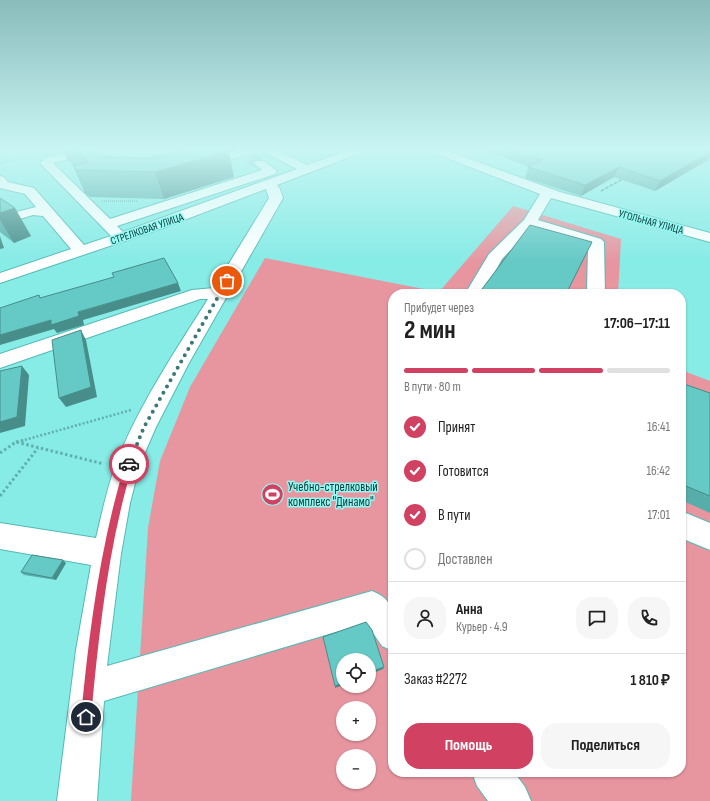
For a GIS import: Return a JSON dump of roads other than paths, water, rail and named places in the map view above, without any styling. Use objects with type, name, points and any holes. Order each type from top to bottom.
[{"type":"street","points":[[14,187],[19,190],[29,191],[81,251]]},
{"type":"street","points":[[70,187],[121,238]]},
{"type":"street","points":[[107,224],[220,187]]},
{"type":"street","name":"СТРЕЛКОВАЯ УЛИЦА","points":[[0,278],[121,238],[222,187]]},
{"type":"street","points":[[77,801],[92,650],[107,554],[117,503],[128,464],[144,427],[276,198],[269,187]]},
{"type":"street","name":"УГОЛЬНАЯ УЛИЦА","points":[[532,187],[584,204],[710,238]]},
{"type":"street","points":[[477,289],[495,257],[530,222],[547,193]]},
{"type":"street","points":[[0,221],[32,212],[47,212]]},
{"type":"street","points":[[530,222],[596,242],[596,289]]},
{"type":"street","points":[[0,361],[198,294],[220,293]]},
{"type":"street","points":[[686,526],[710,537]]},
{"type":"street","points":[[0,536],[107,554]]},
{"type":"street","points":[[89,689],[128,676],[372,606],[388,628]]},
{"type":"street","points":[[495,777],[512,801]]},
{"type":"railway","points":[[601,191],[608,187]]},
{"type":"place","name":"Учебно-стрелковый комплекс \"Динамо\"","points":[[273,494]]}]
